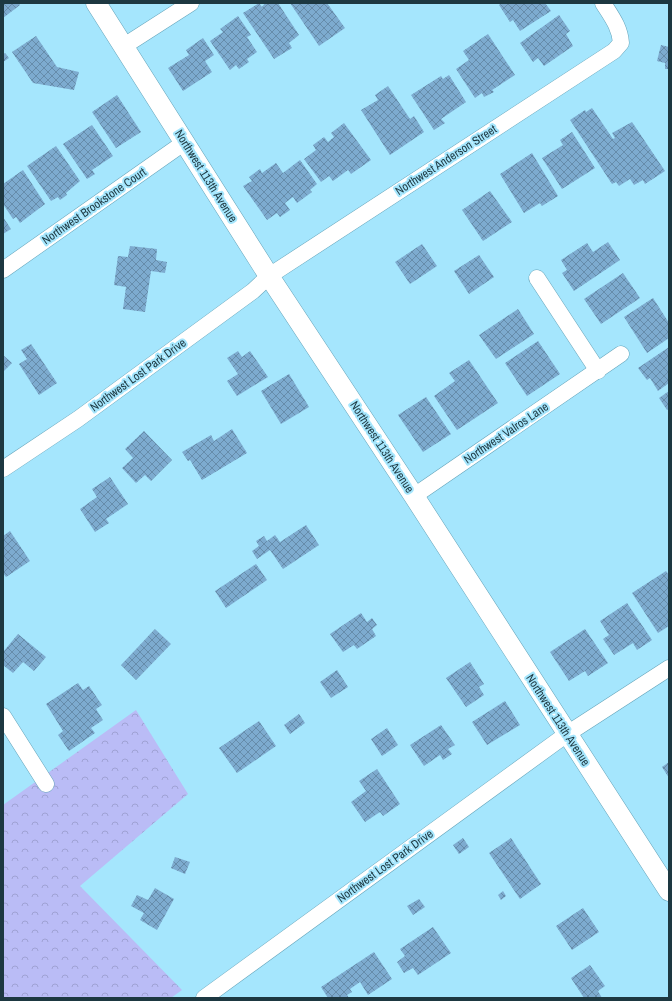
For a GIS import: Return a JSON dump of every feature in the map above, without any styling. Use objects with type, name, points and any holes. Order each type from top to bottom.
[{"type":"street","name":"Northwest 113th Avenue","points":[[96,3],[269,276],[414,496],[669,891]]},
{"type":"street","points":[[124,46],[191,3]]},
{"type":"street","name":"Northwest Anderson Street","points":[[269,276],[614,51],[621,43],[617,25],[603,3]]},
{"type":"street","name":"Northwest Brookstone Court","points":[[3,270],[185,142]]},
{"type":"street","name":"Northwest Lost Park Drive","points":[[3,469],[140,374],[253,291],[269,276]]},
{"type":"street","points":[[537,278],[598,371]]},
{"type":"street","name":"Northwest Valros Lane","points":[[414,496],[621,354]]},
{"type":"street","name":"Northwest Lost Park Drive","points":[[204,998],[567,734],[669,668]]},
{"type":"street","points":[[3,716],[46,784]]},
{"type":"green space","points":[[136,710],[188,794],[80,886],[182,990],[171,998],[3,998],[3,805]]},
{"type":"building","points":[[3,3],[18,3],[20,5],[3,18]]},
{"type":"building","points":[[259,3],[262,7],[265,3],[278,3],[299,35],[289,43],[292,48],[274,59],[243,13]]},
{"type":"building","points":[[290,3],[327,3],[345,28],[319,46]]},
{"type":"building","points":[[502,3],[545,3],[551,11],[520,31],[513,20],[510,22],[499,5]]},
{"type":"building","points":[[559,15],[570,31],[566,34],[573,46],[544,66],[538,58],[533,62],[520,43]]},
{"type":"building","points":[[238,16],[251,35],[247,37],[257,52],[247,59],[249,62],[239,69],[236,65],[230,70],[210,41],[223,32],[220,29]]},
{"type":"building","points":[[488,34],[515,75],[492,90],[494,92],[484,97],[482,93],[475,98],[456,69],[469,60],[463,51]]},
{"type":"building","points":[[36,36],[57,67],[79,72],[74,90],[33,83],[12,52]]},
{"type":"building","points":[[203,38],[214,55],[205,61],[212,72],[183,91],[168,68],[189,55],[186,50]]},
{"type":"building","points":[[661,45],[669,47],[669,69],[665,69],[665,63],[657,61]]},
{"type":"building","points":[[5,53],[9,58],[3,62],[3,54]]},
{"type":"building","points":[[449,75],[466,102],[441,119],[445,123],[434,130],[411,95],[441,76],[443,79]]},
{"type":"building","points":[[388,86],[410,119],[414,116],[424,132],[390,155],[361,110],[378,100],[375,95]]},
{"type":"building","points":[[117,95],[141,132],[116,148],[92,112]]},
{"type":"building","points":[[592,108],[613,139],[615,138],[612,133],[632,122],[665,171],[645,184],[643,180],[634,185],[630,179],[619,186],[616,182],[612,184],[570,120],[585,110],[586,112]]},
{"type":"building","points":[[344,123],[371,160],[351,174],[348,170],[333,181],[329,176],[321,182],[304,159],[316,150],[313,145],[324,137],[328,142],[334,137],[331,133]]},
{"type":"building","points":[[92,125],[113,156],[92,170],[95,174],[87,179],[63,144]]},
{"type":"building","points":[[572,132],[595,168],[562,189],[542,158],[563,145],[560,140]]},
{"type":"building","points":[[56,146],[80,181],[60,200],[58,197],[51,201],[27,166]]},
{"type":"building","points":[[532,153],[558,196],[542,206],[540,203],[524,213],[500,174]]},
{"type":"building","points":[[300,160],[317,184],[310,190],[312,192],[297,203],[293,197],[285,203],[290,210],[280,217],[277,213],[267,220],[243,186],[252,181],[249,177],[260,169],[262,173],[276,163],[283,173]]},
{"type":"building","points":[[23,170],[45,204],[20,223],[16,217],[13,219],[3,204],[3,184]]},
{"type":"building","points":[[490,191],[512,222],[483,241],[462,210]]},
{"type":"building","points":[[3,217],[11,229],[3,234]]},
{"type":"building","points":[[608,242],[620,260],[574,291],[562,273],[567,270],[561,260],[587,243],[593,252]]},
{"type":"building","points":[[422,244],[437,266],[410,284],[395,262]]},
{"type":"building","points":[[130,246],[157,249],[156,260],[167,262],[165,273],[151,271],[145,312],[123,309],[126,287],[114,285],[118,256],[128,257]]},
{"type":"building","points":[[479,255],[494,277],[469,294],[454,271]]},
{"type":"building","points":[[623,273],[640,298],[601,324],[584,299]]},
{"type":"building","points":[[653,298],[669,323],[669,338],[647,353],[624,317]]},
{"type":"building","points":[[518,309],[534,334],[496,359],[479,335]]},
{"type":"building","points":[[538,341],[560,374],[527,396],[505,363]]},
{"type":"building","points":[[31,344],[57,383],[39,395],[19,364],[27,359],[21,350]]},
{"type":"building","points":[[669,347],[669,383],[658,391],[650,378],[647,380],[638,368]]},
{"type":"building","points":[[238,351],[242,357],[250,351],[268,377],[237,396],[227,381],[238,374],[227,358]]},
{"type":"building","points":[[3,355],[12,363],[3,372]]},
{"type":"building","points":[[469,360],[498,403],[457,430],[434,396],[455,381],[449,373]]},
{"type":"building","points":[[289,374],[309,407],[281,424],[261,391]]},
{"type":"building","points":[[669,391],[669,409],[667,410],[659,398]]},
{"type":"building","points":[[426,397],[451,434],[423,452],[398,415]]},
{"type":"building","points":[[232,429],[247,453],[202,480],[190,460],[188,461],[182,452],[211,435],[214,441]]},
{"type":"building","points":[[144,431],[172,460],[151,481],[145,475],[136,483],[122,468],[133,458],[125,449]]},
{"type":"building","points":[[110,477],[128,504],[106,519],[109,523],[95,532],[80,509],[97,497],[92,489]]},
{"type":"building","points":[[306,525],[319,545],[283,569],[270,550],[257,559],[252,551],[259,546],[256,541],[264,536],[267,541],[275,535],[280,542]]},
{"type":"building","points":[[10,531],[30,561],[6,577],[3,573],[3,536]]},
{"type":"building","points":[[256,564],[267,580],[226,608],[215,591]]},
{"type":"building","points":[[666,571],[669,575],[669,626],[658,633],[632,593]]},
{"type":"building","points":[[627,603],[652,640],[637,650],[633,643],[614,655],[603,639],[609,635],[600,621]]},
{"type":"building","points":[[361,613],[367,622],[372,618],[377,625],[372,629],[376,636],[357,649],[354,645],[343,652],[330,634]]},
{"type":"building","points":[[155,629],[171,644],[136,680],[121,665]]},
{"type":"building","points":[[585,629],[608,663],[588,676],[585,671],[569,681],[550,652]]},
{"type":"building","points":[[18,634],[46,657],[34,671],[23,662],[13,673],[3,665],[3,652]]},
{"type":"building","points":[[470,662],[484,684],[479,687],[484,695],[466,707],[446,678]]},
{"type":"building","points":[[337,670],[348,687],[331,698],[320,682]]},
{"type":"building","points":[[78,683],[83,690],[89,686],[102,705],[96,709],[103,720],[91,728],[95,733],[69,751],[58,735],[63,731],[46,704]]},
{"type":"building","points":[[505,701],[520,725],[487,745],[472,722]]},
{"type":"building","points":[[299,714],[305,723],[290,734],[284,725]]},
{"type":"building","points":[[259,721],[276,746],[237,773],[219,748]]},
{"type":"building","points":[[441,725],[455,745],[448,749],[452,754],[443,760],[440,755],[424,766],[410,745]]},
{"type":"building","points":[[387,728],[398,745],[382,756],[371,739]]},
{"type":"building","points":[[669,762],[669,778],[662,767]]},
{"type":"building","points":[[377,769],[400,804],[383,816],[380,812],[365,822],[351,802],[366,791],[359,781]]},
{"type":"building","points":[[463,838],[469,847],[459,854],[453,845]]},
{"type":"building","points":[[511,838],[541,884],[520,899],[489,853]]},
{"type":"building","points":[[175,857],[190,862],[185,874],[171,868]]},
{"type":"building","points":[[155,888],[174,899],[157,930],[140,920],[144,913],[131,906],[137,895],[148,900]]},
{"type":"building","points":[[503,891],[506,896],[501,900],[498,895]]},
{"type":"building","points":[[419,899],[425,907],[413,915],[407,906]]},
{"type":"building","points":[[583,908],[599,932],[572,950],[556,926]]},
{"type":"building","points":[[433,927],[451,953],[418,975],[413,968],[404,973],[397,962],[405,956],[400,949]]},
{"type":"building","points":[[374,952],[392,979],[368,995],[360,982],[350,989],[352,992],[347,995],[349,998],[328,998],[321,987]]},
{"type":"building","points":[[590,965],[605,986],[598,991],[602,998],[584,998],[571,978]]}]
